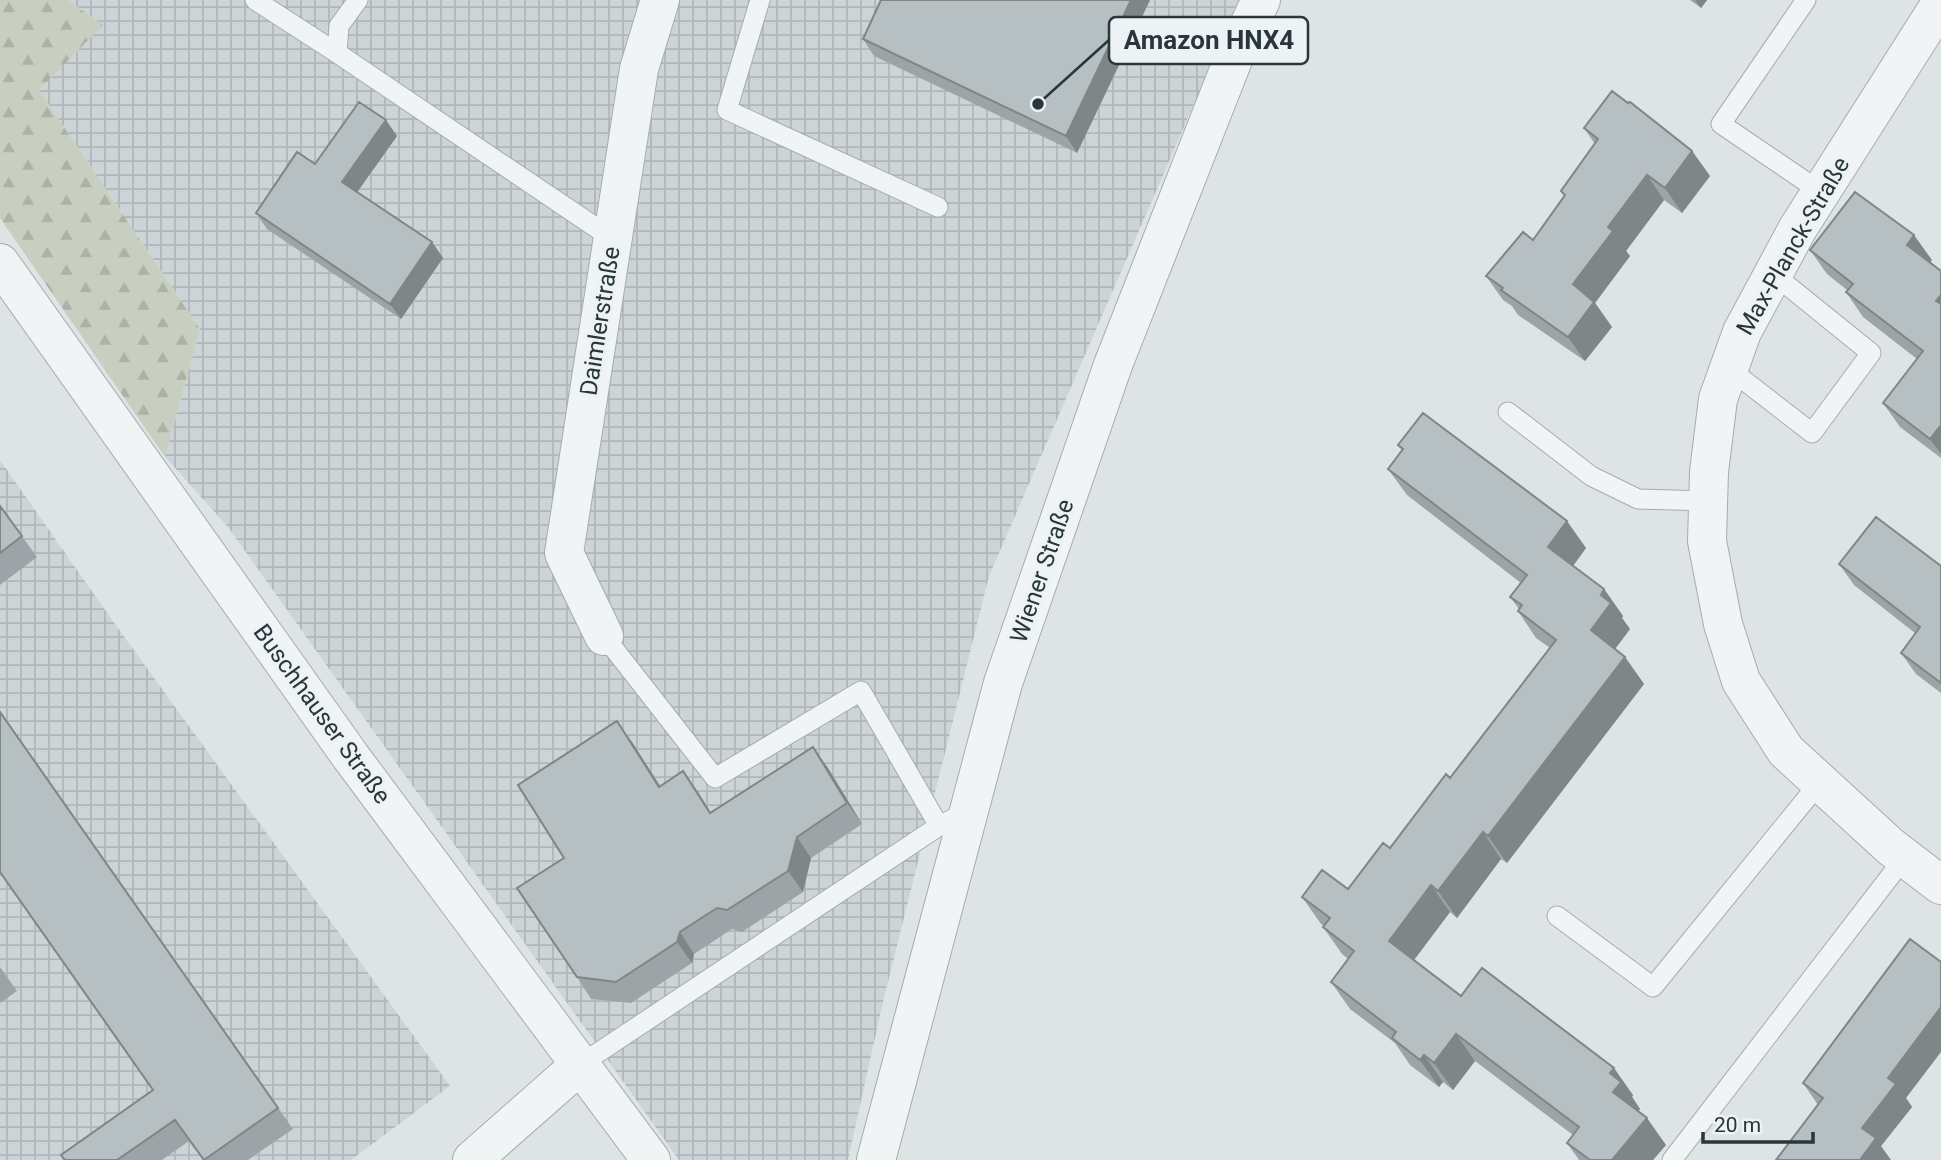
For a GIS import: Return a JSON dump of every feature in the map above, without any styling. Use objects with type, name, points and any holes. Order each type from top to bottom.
[{"type":"street","name":"Daimlerstraße","points":[[604,636],[564,553],[639,69],[660,0]]},
{"type":"street","name":"Wiener Straße","points":[[876,1160],[953,819],[1113,365],[1236,51],[1261,0]]},
{"type":"street","name":"Max-Planck-Straße","points":[[1941,3],[1821,192],[1772,273],[1742,331],[1718,398],[1707,541],[1723,624],[1741,681],[1786,751],[1905,857],[1941,885]]},
{"type":"street","name":"Buschhauser Straße","points":[[0,263],[351,757],[650,1160]]},
{"type":"street","points":[[472,1160],[581,1064]]},
{"type":"lane","points":[[254,0],[613,239]]},
{"type":"lane","points":[[337,53],[339,26],[358,0]]},
{"type":"lane","points":[[760,0],[727,110],[938,207]]},
{"type":"lane","points":[[1806,0],[1721,124],[1821,192]]},
{"type":"lane","points":[[1728,368],[1812,433],[1871,353],[1772,273]]},
{"type":"lane","points":[[1508,412],[1591,476],[1638,499],[1708,501]]},
{"type":"lane","points":[[581,1064],[953,819],[861,691],[715,778],[604,636]]},
{"type":"lane","points":[[1557,916],[1653,987],[1820,782]]},
{"type":"lane","points":[[1672,1160],[1905,857]]},
{"type":"shaded area","points":[[68,0],[1239,0],[989,576],[882,1006],[848,1160],[679,1160],[228,527],[165,457],[200,329],[39,90],[102,25]]},
{"type":"shaded area","points":[[0,460],[112,620],[450,1086],[351,1160],[0,1160]]},
{"type":"green space","points":[[0,0],[68,0],[103,25],[39,90],[200,329],[165,457],[0,218]]},
{"type":"building","points":[[881,0],[1131,0],[1066,136],[863,39]]},
{"type":"building","points":[[1612,91],[1692,151],[1665,188],[1647,175],[1608,227],[1613,231],[1573,284],[1594,302],[1568,337],[1501,290],[1503,288],[1486,276],[1523,232],[1533,240],[1565,195],[1561,191],[1598,139],[1584,128]]},
{"type":"building","points":[[359,102],[386,120],[342,182],[432,242],[390,304],[256,213],[297,152],[315,164]]},
{"type":"building","points":[[1855,192],[1914,235],[1907,245],[1941,271],[1941,295],[1936,301],[1941,304],[1941,425],[1930,439],[1883,403],[1923,351],[1846,292],[1853,284],[1810,250]]},
{"type":"building","points":[[1423,413],[1567,521],[1548,547],[1604,589],[1601,595],[1611,603],[1591,630],[1625,657],[1488,836],[1483,832],[1438,891],[1431,885],[1389,941],[1461,996],[1482,968],[1614,1068],[1610,1073],[1621,1082],[1613,1092],[1647,1118],[1612,1160],[1590,1160],[1567,1143],[1579,1127],[1456,1034],[1434,1063],[1424,1055],[1420,1060],[1392,1038],[1396,1032],[1331,982],[1354,951],[1323,927],[1330,918],[1302,897],[1322,870],[1348,889],[1383,843],[1390,848],[1446,774],[1450,778],[1556,640],[1518,611],[1522,605],[1510,597],[1527,575],[1388,469],[1403,449],[1398,445]]},
{"type":"building","points":[[0,506],[22,536],[0,553]]},
{"type":"building","points":[[1876,517],[1941,566],[1941,683],[1901,653],[1920,627],[1839,564]]},
{"type":"building","points":[[0,712],[278,1108],[204,1160],[175,1120],[117,1160],[65,1160],[61,1155],[153,1090],[0,872]]},
{"type":"building","points":[[617,721],[659,787],[683,771],[710,813],[813,747],[847,803],[797,837],[788,871],[727,910],[717,908],[680,932],[677,942],[616,982],[577,977],[517,888],[564,858],[518,785]]},
{"type":"building","points":[[1910,939],[1941,962],[1941,1007],[1888,1078],[1896,1084],[1862,1128],[1876,1138],[1860,1160],[1776,1160],[1823,1098],[1803,1083]]},
{"type":"place","name":"Amazon HNX4","points":[[1038,104]]}]
